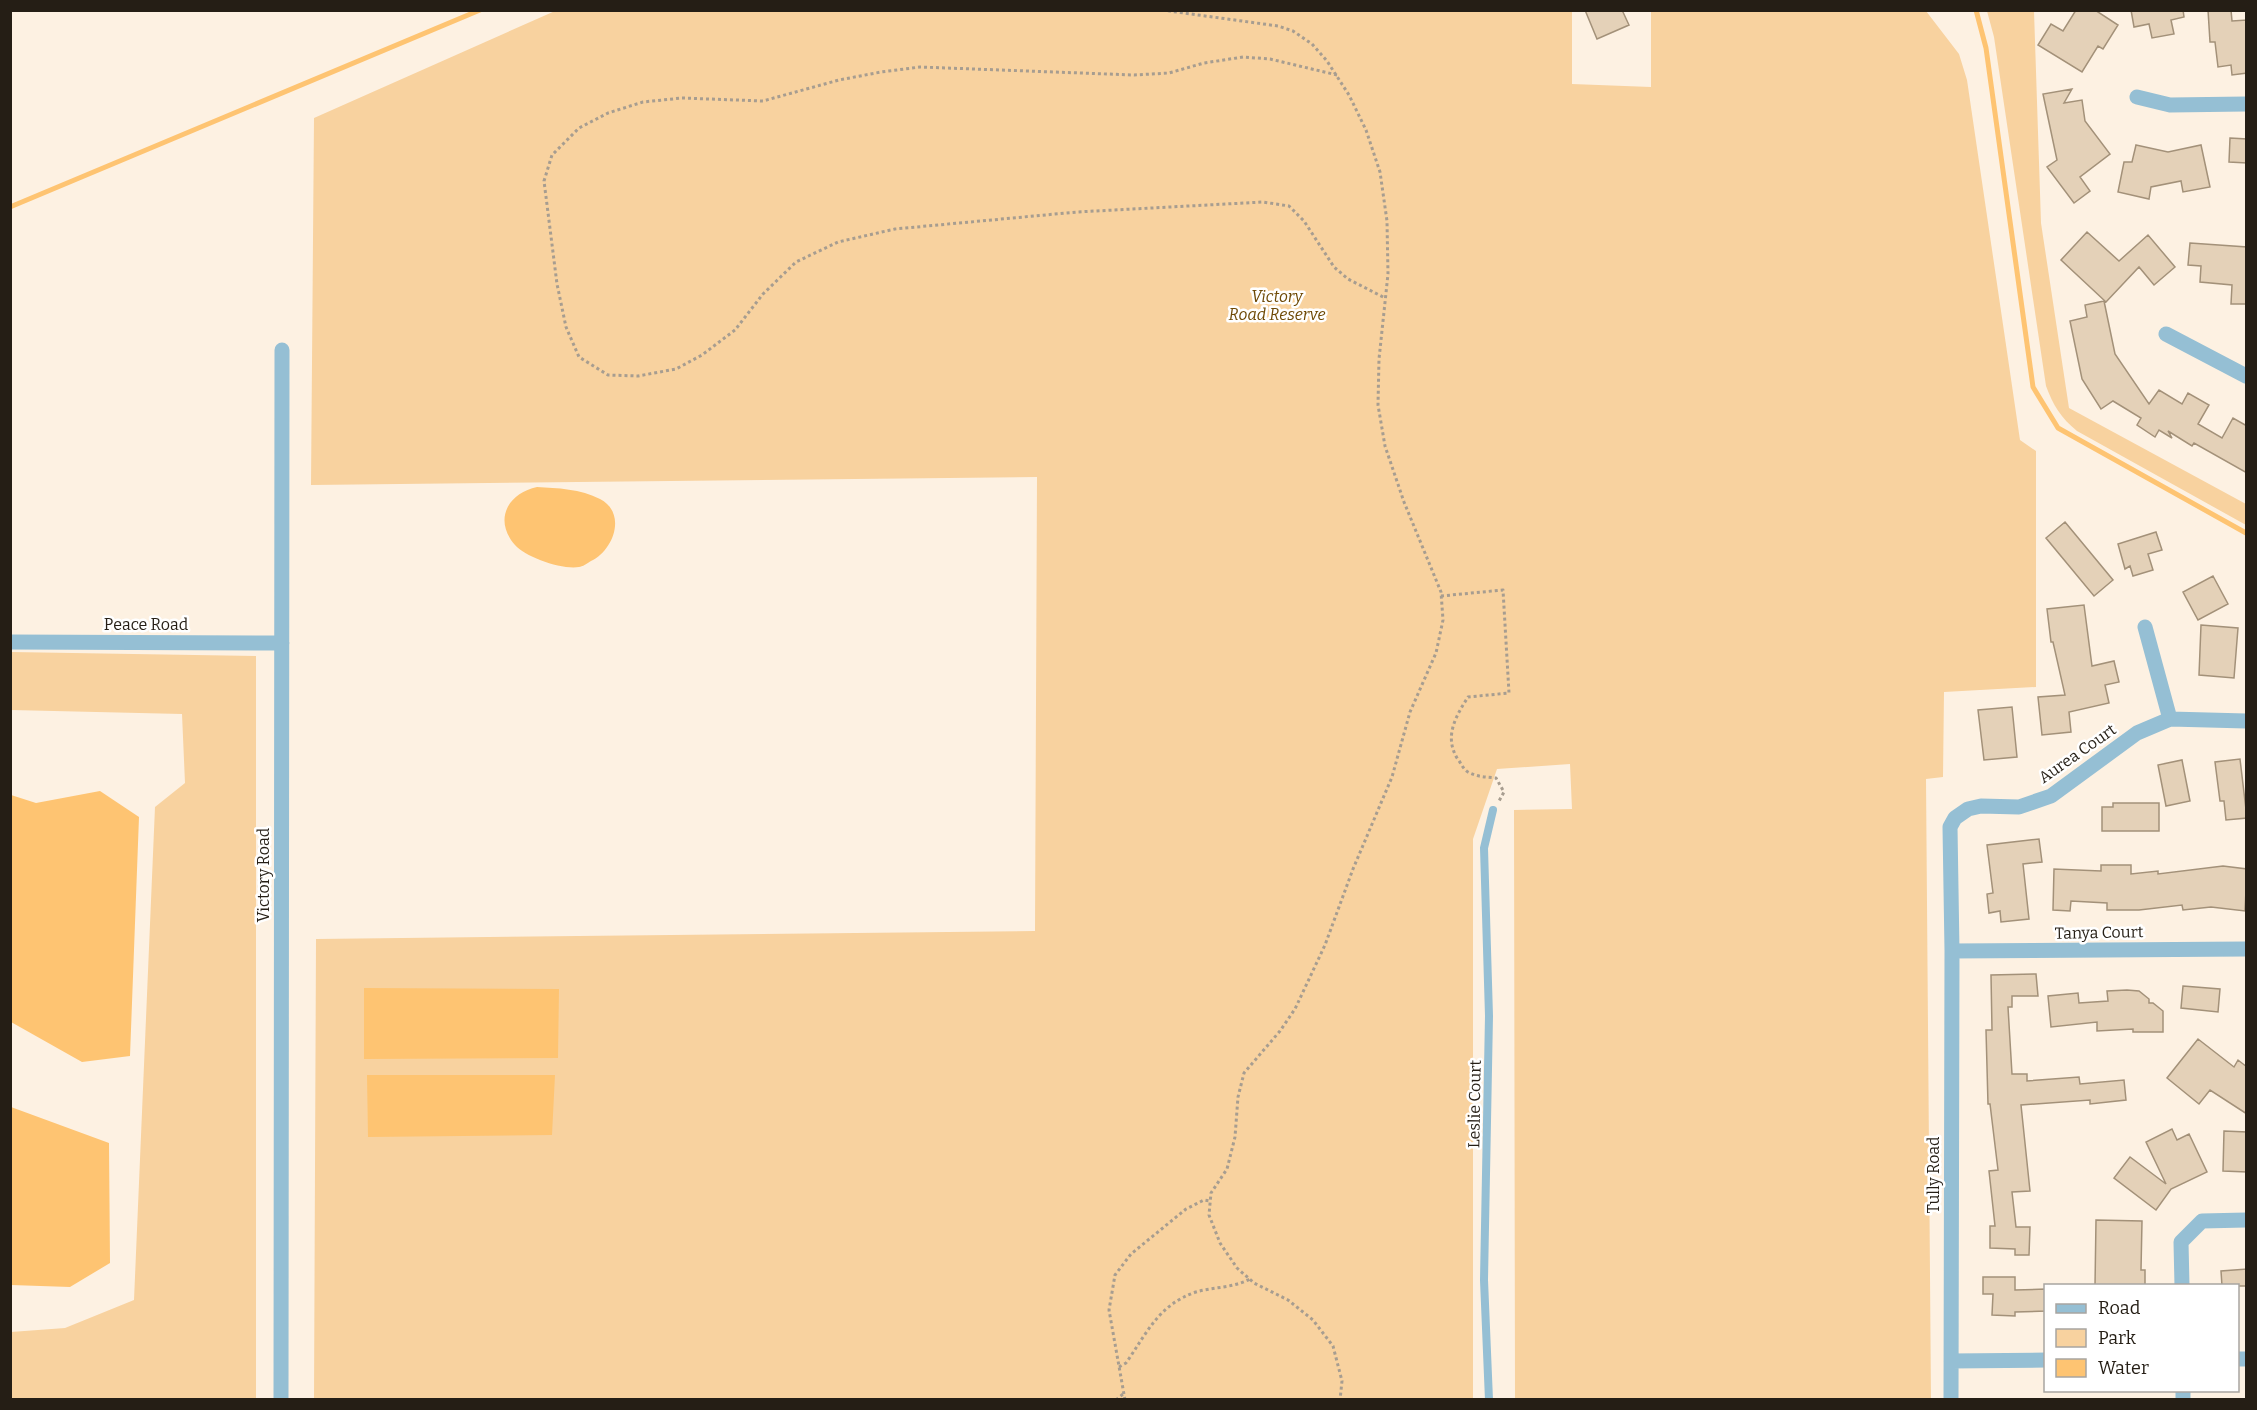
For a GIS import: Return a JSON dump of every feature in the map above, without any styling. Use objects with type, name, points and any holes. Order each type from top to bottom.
[{"type":"street","points":[[2137,97],[2170,105],[2247,104]]},
{"type":"street","points":[[2166,334],[2247,376]]},
{"type":"street","name":"Victory Road","points":[[281,1400],[282,350]]},
{"type":"street","points":[[2145,627],[2170,719]]},
{"type":"street","name":"Peace Road","points":[[10,642],[282,643]]},
{"type":"street","name":"Aurea Court","points":[[1952,951],[1950,827],[1961,812],[1974,807],[2019,807],[2051,796],[2136,733],[2170,719],[2247,721]]},
{"type":"street","name":"Tanya Court","points":[[1952,951],[2247,949]]},
{"type":"street","name":"Tully Road","points":[[1951,1400],[1952,951]]},
{"type":"street","points":[[2182,1284],[2181,1242],[2202,1221],[2247,1220]]},
{"type":"street","points":[[1951,1361],[2044,1360]]},
{"type":"lane","name":"Leslie Court","points":[[1489,1400],[1484,1280],[1489,1016],[1484,848],[1493,810]]},
{"type":"path","points":[[1162,10],[1278,26],[1293,31],[1327,60],[1349,94],[1366,130],[1380,172],[1387,221],[1388,274],[1379,359],[1378,405],[1385,446],[1441,596],[1443,620],[1436,653],[1410,712],[1392,777],[1353,869],[1325,945],[1295,1009],[1280,1031],[1244,1073],[1238,1097],[1235,1137],[1227,1169],[1211,1193],[1209,1215],[1220,1243],[1237,1268],[1250,1279],[1288,1300],[1313,1320],[1333,1346],[1342,1381],[1340,1400]]},
{"type":"path","points":[[1337,75],[1270,59],[1243,57],[1204,63],[1169,73],[1134,75],[920,67],[839,80],[763,101],[682,98],[643,102],[608,113],[579,128],[552,155],[544,181],[557,284],[566,327],[579,357],[608,375],[638,376],[676,369],[702,355],[735,330],[763,294],[796,262],[838,242],[895,229],[964,222],[1077,212],[1254,202],[1289,206],[1304,221],[1334,267],[1348,279],[1385,298]]},
{"type":"path","points":[[1441,596],[1503,590],[1509,693],[1468,697],[1456,715],[1451,736],[1455,754],[1465,771],[1478,776],[1496,778],[1504,792],[1493,810]]},
{"type":"path","points":[[1125,1400],[1109,1310],[1115,1275],[1131,1254],[1186,1209],[1204,1200],[1210,1201]]},
{"type":"path","points":[[1119,1367],[1126,1364],[1150,1325],[1170,1304],[1196,1293],[1242,1283],[1250,1279]]},
{"type":"path","points":[[1116,1400],[1123,1394]]},
{"type":"green space","name":"Victory Road Reserve","points":[[555,11],[1572,11],[1572,84],[1651,87],[1651,11],[1926,11],[1959,54],[1967,80],[2020,440],[2036,451],[2036,687],[1944,692],[1943,777],[1926,779],[1931,1399],[1515,1399],[1514,810],[1572,809],[1570,764],[1497,769],[1473,839],[1473,1399],[314,1399],[316,939],[1035,931],[1037,477],[311,485],[314,118]]},
{"type":"green space","points":[[1987,11],[2034,11],[2041,223],[2069,408],[2246,504],[2246,525],[2077,431],[2058,411],[2046,386],[1994,37]]},
{"type":"green space","points":[[11,652],[256,656],[256,1399],[11,1399],[11,1332],[65,1328],[134,1300],[155,807],[185,783],[182,714],[11,710]]},
{"type":"water","points":[[537,487],[585,493],[608,505],[613,513],[614,531],[606,549],[599,556],[580,567],[563,567],[535,558],[515,545],[508,536],[505,526],[507,509],[518,495]]},
{"type":"water","points":[[100,791],[139,817],[130,1056],[82,1062],[11,1022],[11,795],[36,803]]},
{"type":"water","points":[[364,988],[559,989],[558,1058],[364,1059]]},
{"type":"water","points":[[367,1075],[555,1075],[552,1135],[368,1137]]},
{"type":"water","points":[[11,1107],[109,1143],[110,1263],[70,1287],[11,1285]]},
{"type":"building","points":[[1585,10],[1622,10],[1629,25],[1597,39]]},
{"type":"building","points":[[2076,10],[2095,10],[2118,25],[2103,49],[2098,46],[2082,72],[2038,45],[2051,24],[2063,31]]},
{"type":"building","points":[[2131,10],[2183,10],[2184,17],[2171,20],[2174,34],[2152,38],[2149,24],[2134,27]]},
{"type":"building","points":[[2208,10],[2231,10],[2232,21],[2247,20],[2247,73],[2232,75],[2231,65],[2218,67],[2215,42],[2210,42]]},
{"type":"building","points":[[2072,89],[2064,103],[2082,100],[2085,121],[2110,154],[2080,177],[2090,191],[2074,203],[2047,167],[2057,160],[2043,94]]},
{"type":"building","points":[[2230,138],[2247,139],[2247,163],[2229,162]]},
{"type":"building","points":[[2136,145],[2168,152],[2201,145],[2210,187],[2183,192],[2181,181],[2151,187],[2149,199],[2118,192],[2124,162],[2132,162]]},
{"type":"building","points":[[2087,232],[2119,261],[2148,235],[2175,267],[2154,285],[2139,267],[2106,302],[2061,260]]},
{"type":"building","points":[[2190,243],[2247,247],[2247,304],[2231,304],[2232,285],[2200,282],[2201,266],[2188,265]]},
{"type":"building","points":[[2104,301],[2115,354],[2149,404],[2159,390],[2182,404],[2188,393],[2209,405],[2198,424],[2222,438],[2233,418],[2247,426],[2247,473],[2194,443],[2192,446],[2168,431],[2172,438],[2159,430],[2155,437],[2137,425],[2141,418],[2113,401],[2101,409],[2082,379],[2070,321],[2087,317],[2085,305]]},
{"type":"building","points":[[2065,522],[2113,580],[2094,596],[2046,538]]},
{"type":"building","points":[[2156,532],[2162,550],[2148,554],[2153,570],[2133,576],[2130,566],[2125,569],[2118,544]]},
{"type":"building","points":[[2213,576],[2228,604],[2198,620],[2183,592]]},
{"type":"building","points":[[2084,605],[2092,666],[2114,661],[2119,682],[2105,685],[2109,703],[2069,712],[2071,732],[2042,735],[2038,697],[2065,695],[2053,642],[2051,642],[2047,609]]},
{"type":"building","points":[[2201,625],[2238,628],[2234,678],[2199,675]]},
{"type":"building","points":[[2012,707],[2017,757],[1984,760],[1978,710]]},
{"type":"building","points":[[2240,759],[2247,818],[2226,820],[2224,801],[2220,801],[2215,762]]},
{"type":"building","points":[[2182,760],[2190,801],[2166,806],[2158,765]]},
{"type":"building","points":[[2113,803],[2159,803],[2159,831],[2102,831],[2102,807],[2113,807]]},
{"type":"building","points":[[2039,839],[2042,862],[2023,864],[2029,919],[2001,922],[2000,911],[1989,913],[1987,894],[1993,893],[1987,845]]},
{"type":"building","points":[[2101,865],[2131,865],[2131,874],[2158,871],[2158,874],[2223,866],[2247,869],[2245,911],[2211,907],[2183,910],[2182,905],[2139,910],[2107,910],[2107,903],[2071,901],[2070,911],[2053,910],[2054,869],[2101,871]]},
{"type":"building","points":[[2036,974],[2038,996],[2012,996],[2012,1007],[2008,1007],[2012,1074],[2027,1074],[2027,1081],[2079,1077],[2080,1084],[2124,1080],[2126,1100],[2090,1104],[2090,1100],[2021,1105],[2030,1191],[2012,1192],[2016,1227],[2030,1227],[2029,1255],[2015,1255],[2015,1249],[1990,1248],[1990,1226],[1995,1226],[1989,1171],[1998,1170],[1990,1104],[1988,1104],[1986,1030],[1992,1030],[1991,975]]},
{"type":"building","points":[[2183,986],[2220,989],[2218,1012],[2181,1008]]},
{"type":"building","points":[[2107,991],[2139,991],[2149,999],[2149,1003],[2153,1003],[2163,1011],[2163,1032],[2133,1032],[2133,1029],[2097,1031],[2097,1022],[2051,1027],[2048,996],[2078,993],[2079,1003],[2108,1001]]},
{"type":"building","points":[[2198,1039],[2234,1067],[2238,1060],[2247,1067],[2247,1114],[2210,1090],[2199,1104],[2167,1078]]},
{"type":"building","points":[[2172,1129],[2177,1140],[2189,1134],[2207,1172],[2171,1189],[2156,1210],[2114,1178],[2130,1157],[2166,1184],[2146,1142]]},
{"type":"building","points":[[2224,1131],[2247,1132],[2247,1172],[2223,1171]]},
{"type":"building","points":[[2096,1220],[2142,1221],[2141,1270],[2145,1270],[2145,1284],[2095,1284]]},
{"type":"building","points":[[2247,1269],[2247,1286],[2222,1284],[2221,1271]]},
{"type":"building","points":[[1983,1277],[2015,1277],[2015,1290],[2044,1289],[2044,1311],[2015,1312],[2015,1316],[1992,1315],[1993,1294],[1983,1294]]},
{"type":"waterway","points":[[10,207],[480,10]]},
{"type":"waterway","points":[[1976,10],[1986,48],[2033,387],[2058,428],[2246,533]]}]
